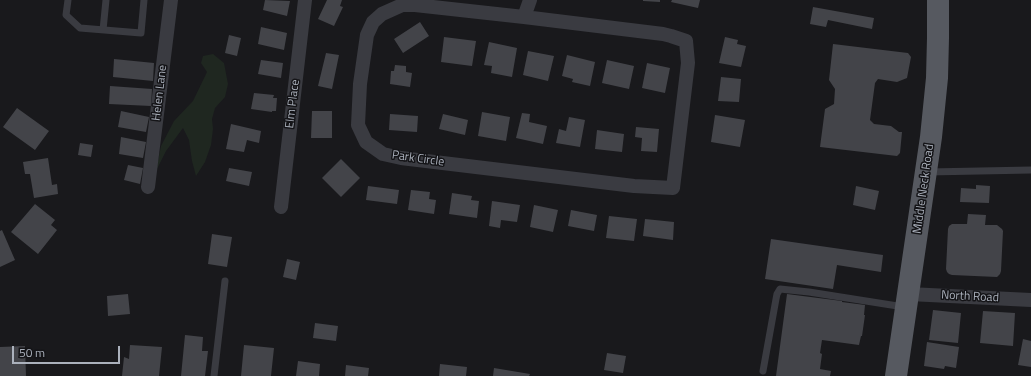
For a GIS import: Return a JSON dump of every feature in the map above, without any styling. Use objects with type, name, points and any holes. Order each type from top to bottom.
[{"type":"main road","name":"Middle Neck Road","points":[[896,376],[931,138],[937,78],[938,0]]},
{"type":"street","name":"Helen Lane","points":[[148,187],[171,0]]},
{"type":"street","name":"Elm Place","points":[[281,207],[305,0]]},
{"type":"street","points":[[522,0],[524,17]]},
{"type":"street","points":[[524,17],[530,0]]},
{"type":"street","name":"Park Circle","points":[[402,5],[415,5],[524,17],[663,34],[686,41],[688,63],[673,188],[634,186],[401,158],[383,154],[366,142],[358,125],[360,84],[367,35],[373,22],[382,14],[402,5]]},
{"type":"street","name":"North Road","points":[[908,300],[1031,300]]},
{"type":"lane","points":[[68,0],[66,15],[80,28],[141,33],[144,0]]},
{"type":"lane","points":[[102,30],[106,0]]},
{"type":"lane","points":[[926,172],[1031,170]]},
{"type":"lane","points":[[214,376],[225,281]]},
{"type":"lane","points":[[764,371],[776,299],[780,289],[908,300]]},
{"type":"shaded area","points":[[213,54],[224,63],[228,84],[225,97],[215,108],[212,119],[213,129],[211,145],[205,162],[196,176],[189,140],[183,128],[166,151],[156,171],[161,146],[174,121],[193,101],[207,72],[201,63],[203,56]]},
{"type":"building","points":[[265,0],[290,1],[287,16],[263,10]]},
{"type":"building","points":[[327,0],[342,0],[340,6],[343,7],[334,26],[318,19]]},
{"type":"building","points":[[660,0],[660,2],[643,1]]},
{"type":"building","points":[[672,0],[700,0],[698,8],[671,2]]},
{"type":"building","points":[[813,7],[874,18],[872,29],[828,20],[826,27],[810,24]]},
{"type":"building","points":[[420,22],[429,36],[403,53],[394,39]]},
{"type":"building","points":[[261,27],[287,33],[284,50],[258,44]]},
{"type":"building","points":[[229,35],[241,38],[237,56],[225,53]]},
{"type":"building","points":[[444,37],[476,41],[472,66],[441,62]]},
{"type":"building","points":[[725,37],[738,40],[737,44],[746,46],[741,67],[719,63]]},
{"type":"building","points":[[489,42],[517,48],[512,77],[491,73],[492,66],[484,65]]},
{"type":"building","points":[[833,44],[908,53],[911,57],[907,78],[897,82],[878,79],[875,83],[870,120],[874,124],[891,126],[899,132],[902,132],[900,153],[897,156],[820,147],[825,109],[834,104],[835,89],[829,80]]},
{"type":"building","points":[[528,51],[554,56],[548,81],[523,75]]},
{"type":"building","points":[[326,53],[339,55],[332,89],[318,86]]},
{"type":"building","points":[[567,55],[595,62],[590,86],[572,82],[573,79],[562,76]]},
{"type":"building","points":[[114,59],[154,63],[153,81],[113,77]]},
{"type":"building","points":[[261,60],[283,63],[281,78],[258,74]]},
{"type":"building","points":[[607,60],[634,66],[629,89],[602,83]]},
{"type":"building","points":[[647,63],[670,68],[665,93],[642,88]]},
{"type":"building","points":[[395,65],[406,66],[406,72],[412,73],[410,87],[390,84],[391,71],[394,71]]},
{"type":"building","points":[[721,77],[741,79],[739,102],[718,101]]},
{"type":"building","points":[[110,86],[152,89],[151,106],[109,104]]},
{"type":"building","points":[[254,93],[274,95],[273,98],[277,98],[276,111],[272,112],[251,109]]},
{"type":"building","points":[[17,108],[49,131],[35,150],[3,127]]},
{"type":"building","points":[[121,111],[149,117],[146,132],[118,127]]},
{"type":"building","points":[[312,111],[332,111],[332,138],[311,138]]},
{"type":"building","points":[[482,112],[510,117],[506,141],[478,136]]},
{"type":"building","points":[[522,113],[530,114],[529,122],[547,126],[543,144],[516,138]]},
{"type":"building","points":[[390,114],[418,116],[417,132],[389,130]]},
{"type":"building","points":[[443,114],[468,120],[465,135],[439,129]]},
{"type":"building","points":[[715,115],[745,120],[740,147],[711,142]]},
{"type":"building","points":[[569,117],[585,120],[580,147],[556,143],[559,129],[566,131]]},
{"type":"building","points":[[231,124],[261,131],[259,143],[247,140],[244,152],[226,149]]},
{"type":"building","points":[[636,127],[659,129],[657,152],[641,151],[642,138],[635,137]]},
{"type":"building","points":[[597,130],[624,134],[622,152],[595,149]]},
{"type":"building","points":[[121,137],[146,142],[143,158],[119,154]]},
{"type":"building","points":[[80,143],[93,145],[91,157],[78,155]]},
{"type":"building","points":[[48,158],[52,185],[57,184],[58,194],[34,198],[30,174],[25,174],[23,162]]},
{"type":"building","points":[[341,159],[360,178],[341,197],[322,178]]},
{"type":"building","points":[[128,165],[143,168],[140,184],[124,180]]},
{"type":"building","points":[[229,168],[252,172],[249,186],[226,181]]},
{"type":"building","points":[[976,185],[990,186],[989,203],[960,202],[961,188],[976,189]]},
{"type":"building","points":[[368,186],[399,190],[397,204],[366,200]]},
{"type":"building","points":[[856,186],[879,191],[875,210],[853,205]]},
{"type":"building","points":[[411,190],[430,192],[429,199],[436,200],[434,214],[408,210]]},
{"type":"building","points":[[452,193],[472,196],[471,200],[479,201],[477,218],[449,214]]},
{"type":"building","points":[[492,201],[520,205],[517,222],[501,220],[500,228],[489,226]]},
{"type":"building","points":[[35,204],[55,220],[51,225],[57,230],[38,254],[11,232]]},
{"type":"building","points":[[534,205],[558,210],[553,232],[530,227]]},
{"type":"building","points":[[571,210],[597,215],[594,231],[568,226]]},
{"type":"building","points":[[968,214],[986,215],[985,225],[997,225],[1003,231],[1001,271],[997,277],[952,275],[947,272],[949,226],[952,224],[967,224]]},
{"type":"building","points":[[609,216],[637,219],[634,241],[606,238]]},
{"type":"building","points":[[645,219],[674,222],[673,240],[643,236]]},
{"type":"building","points":[[2,230],[15,260],[0,267],[0,231]]},
{"type":"building","points":[[212,234],[232,237],[227,267],[208,264]]},
{"type":"building","points":[[771,239],[883,255],[881,272],[837,265],[833,289],[765,279]]},
{"type":"building","points":[[287,259],[300,262],[296,280],[283,277]]},
{"type":"building","points":[[128,294],[130,314],[108,316],[107,296]]},
{"type":"building","points":[[787,294],[865,305],[862,336],[859,345],[822,340],[820,369],[831,371],[830,376],[776,376]]},
{"type":"building","points":[[933,310],[961,313],[958,343],[929,340]]},
{"type":"building","points":[[983,311],[1015,313],[1013,346],[980,343]]},
{"type":"building","points":[[315,323],[338,326],[336,341],[313,338]]},
{"type":"building","points":[[185,335],[203,337],[202,351],[208,351],[205,376],[181,376]]},
{"type":"building","points":[[1023,339],[1031,341],[1031,367],[1018,365]]},
{"type":"building","points":[[927,342],[959,347],[956,368],[945,366],[944,369],[924,366]]},
{"type":"building","points":[[130,345],[162,347],[159,376],[122,376],[124,357],[129,359]]},
{"type":"building","points":[[244,345],[274,348],[271,376],[241,376]]},
{"type":"building","points":[[25,346],[26,376],[0,376],[0,347]]},
{"type":"building","points":[[607,353],[626,356],[623,373],[604,370]]},
{"type":"building","points":[[298,361],[320,364],[319,376],[296,376]]},
{"type":"building","points":[[440,364],[467,367],[466,376],[439,376]]},
{"type":"building","points":[[346,365],[369,368],[368,376],[345,376]]},
{"type":"building","points":[[494,368],[530,374],[529,376],[493,376]]}]
